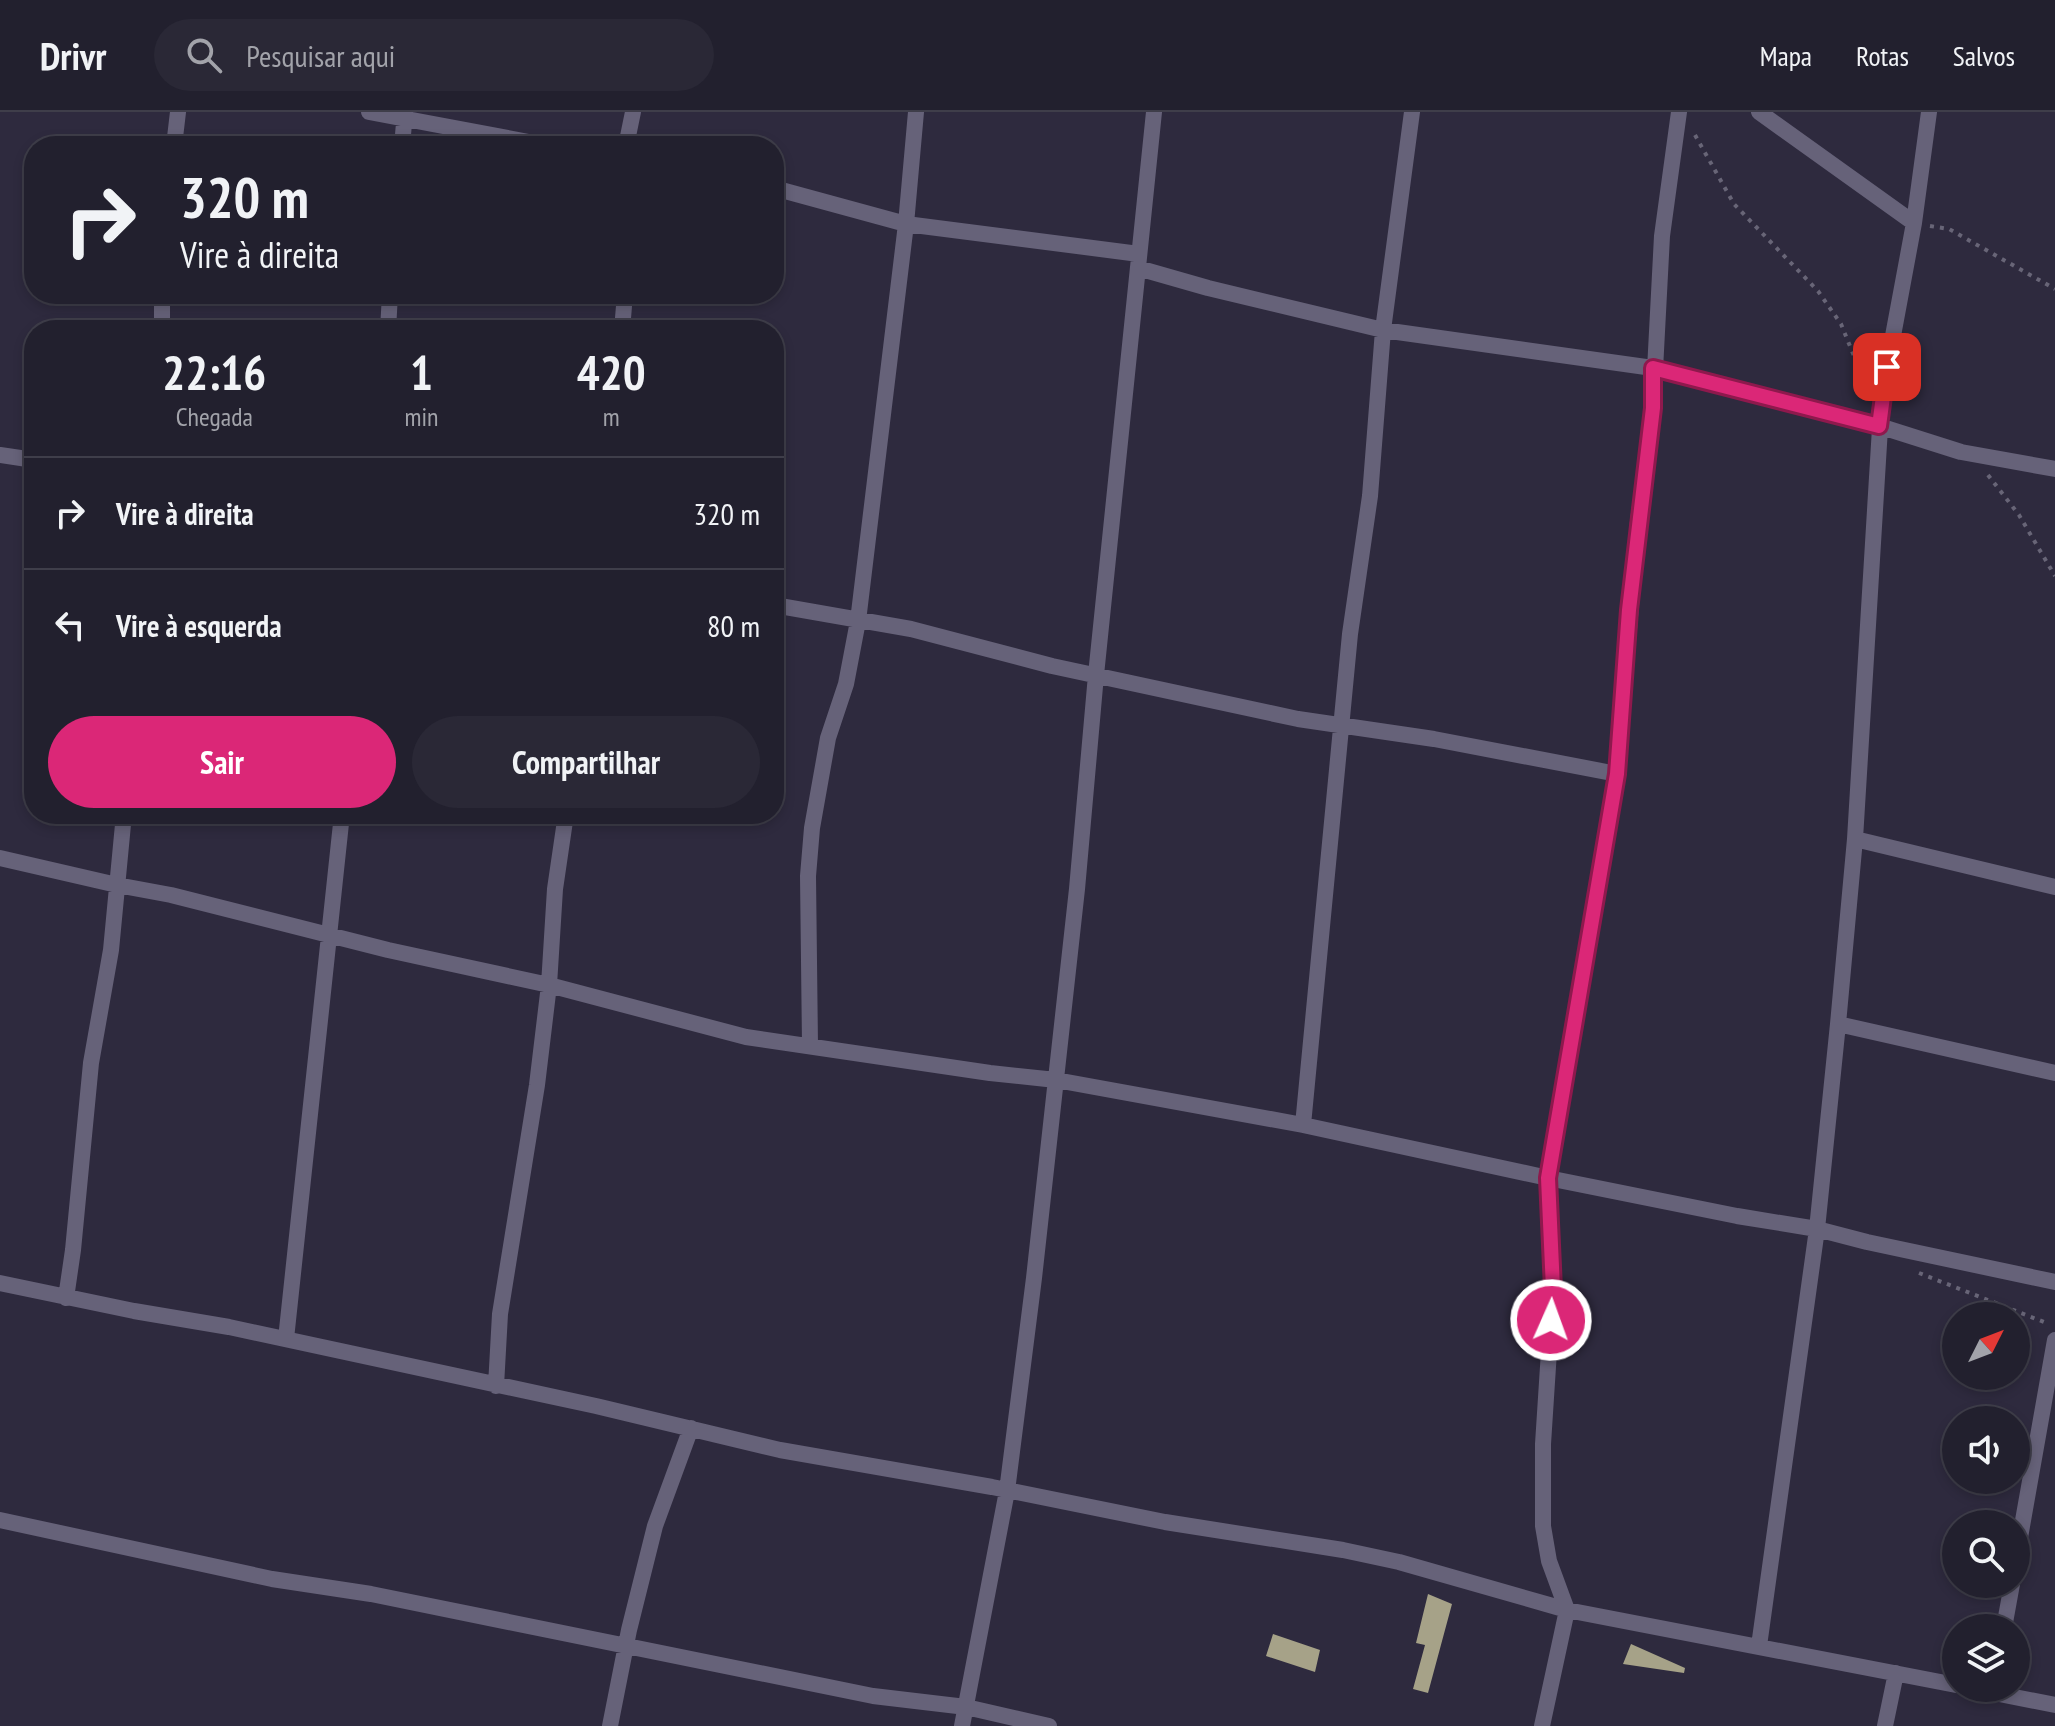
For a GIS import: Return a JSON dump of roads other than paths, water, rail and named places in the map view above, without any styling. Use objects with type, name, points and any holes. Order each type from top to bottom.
[{"type":"street","points":[[175,136],[178,112]]},
{"type":"street","points":[[369,112],[405,115],[503,136]]},
{"type":"street","points":[[628,136],[633,112]]},
{"type":"street","points":[[810,1045],[808,876],[813,813],[828,738],[846,684],[858,621],[906,224],[916,112]]},
{"type":"street","points":[[962,1726],[1007,1491],[1056,1080],[1154,112]]},
{"type":"street","points":[[1303,1125],[1350,634],[1370,496],[1383,330],[1412,112]]},
{"type":"street","points":[[1759,112],[1914,223]]},
{"type":"street","points":[[1759,1646],[1817,1229],[1838,1024],[1855,839],[1882,395],[1914,223],[1929,112]]},
{"type":"street","points":[[403,136],[405,115]]},
{"type":"street","points":[[1542,1726],[1567,1610],[1549,1561],[1543,1526],[1543,1444],[1553,1289],[1548,1178],[1617,774],[1629,610],[1653,408],[1662,236],[1678,115]]},
{"type":"street","points":[[784,191],[906,224],[1138,261],[1208,288],[1278,302],[1383,330],[1653,368],[1879,426],[1961,452],[2055,469]]},
{"type":"street","points":[[0,455],[24,459]]},
{"type":"street","points":[[784,607],[911,629],[1096,675],[1298,719],[1434,739],[1617,774]]},
{"type":"street","points":[[66,1298],[91,1063],[111,950],[123,824]]},
{"type":"street","points":[[286,1339],[341,824]]},
{"type":"street","points":[[496,1386],[500,1314],[537,1085],[549,985],[555,889],[565,824]]},
{"type":"street","points":[[1855,839],[2055,887]]},
{"type":"street","points":[[0,858],[171,895],[330,936],[549,985],[734,1034],[947,1067],[1056,1080],[1303,1125],[1548,1178],[1817,1229],[2055,1282]]},
{"type":"street","points":[[1838,1024],[2055,1073]]},
{"type":"street","points":[[0,1283],[286,1339],[780,1450],[1165,1522],[1343,1550],[1399,1562],[1567,1610],[1942,1682]]},
{"type":"street","points":[[2025,1510],[2055,1340]]},
{"type":"street","points":[[610,1726],[625,1647],[655,1526],[691,1428]]},
{"type":"street","points":[[0,1520],[272,1579],[371,1594],[873,1696],[966,1707],[1049,1726]]},
{"type":"street","points":[[1885,1726],[1896,1673]]},
{"type":"street","points":[[2030,1699],[2055,1705]]}]
